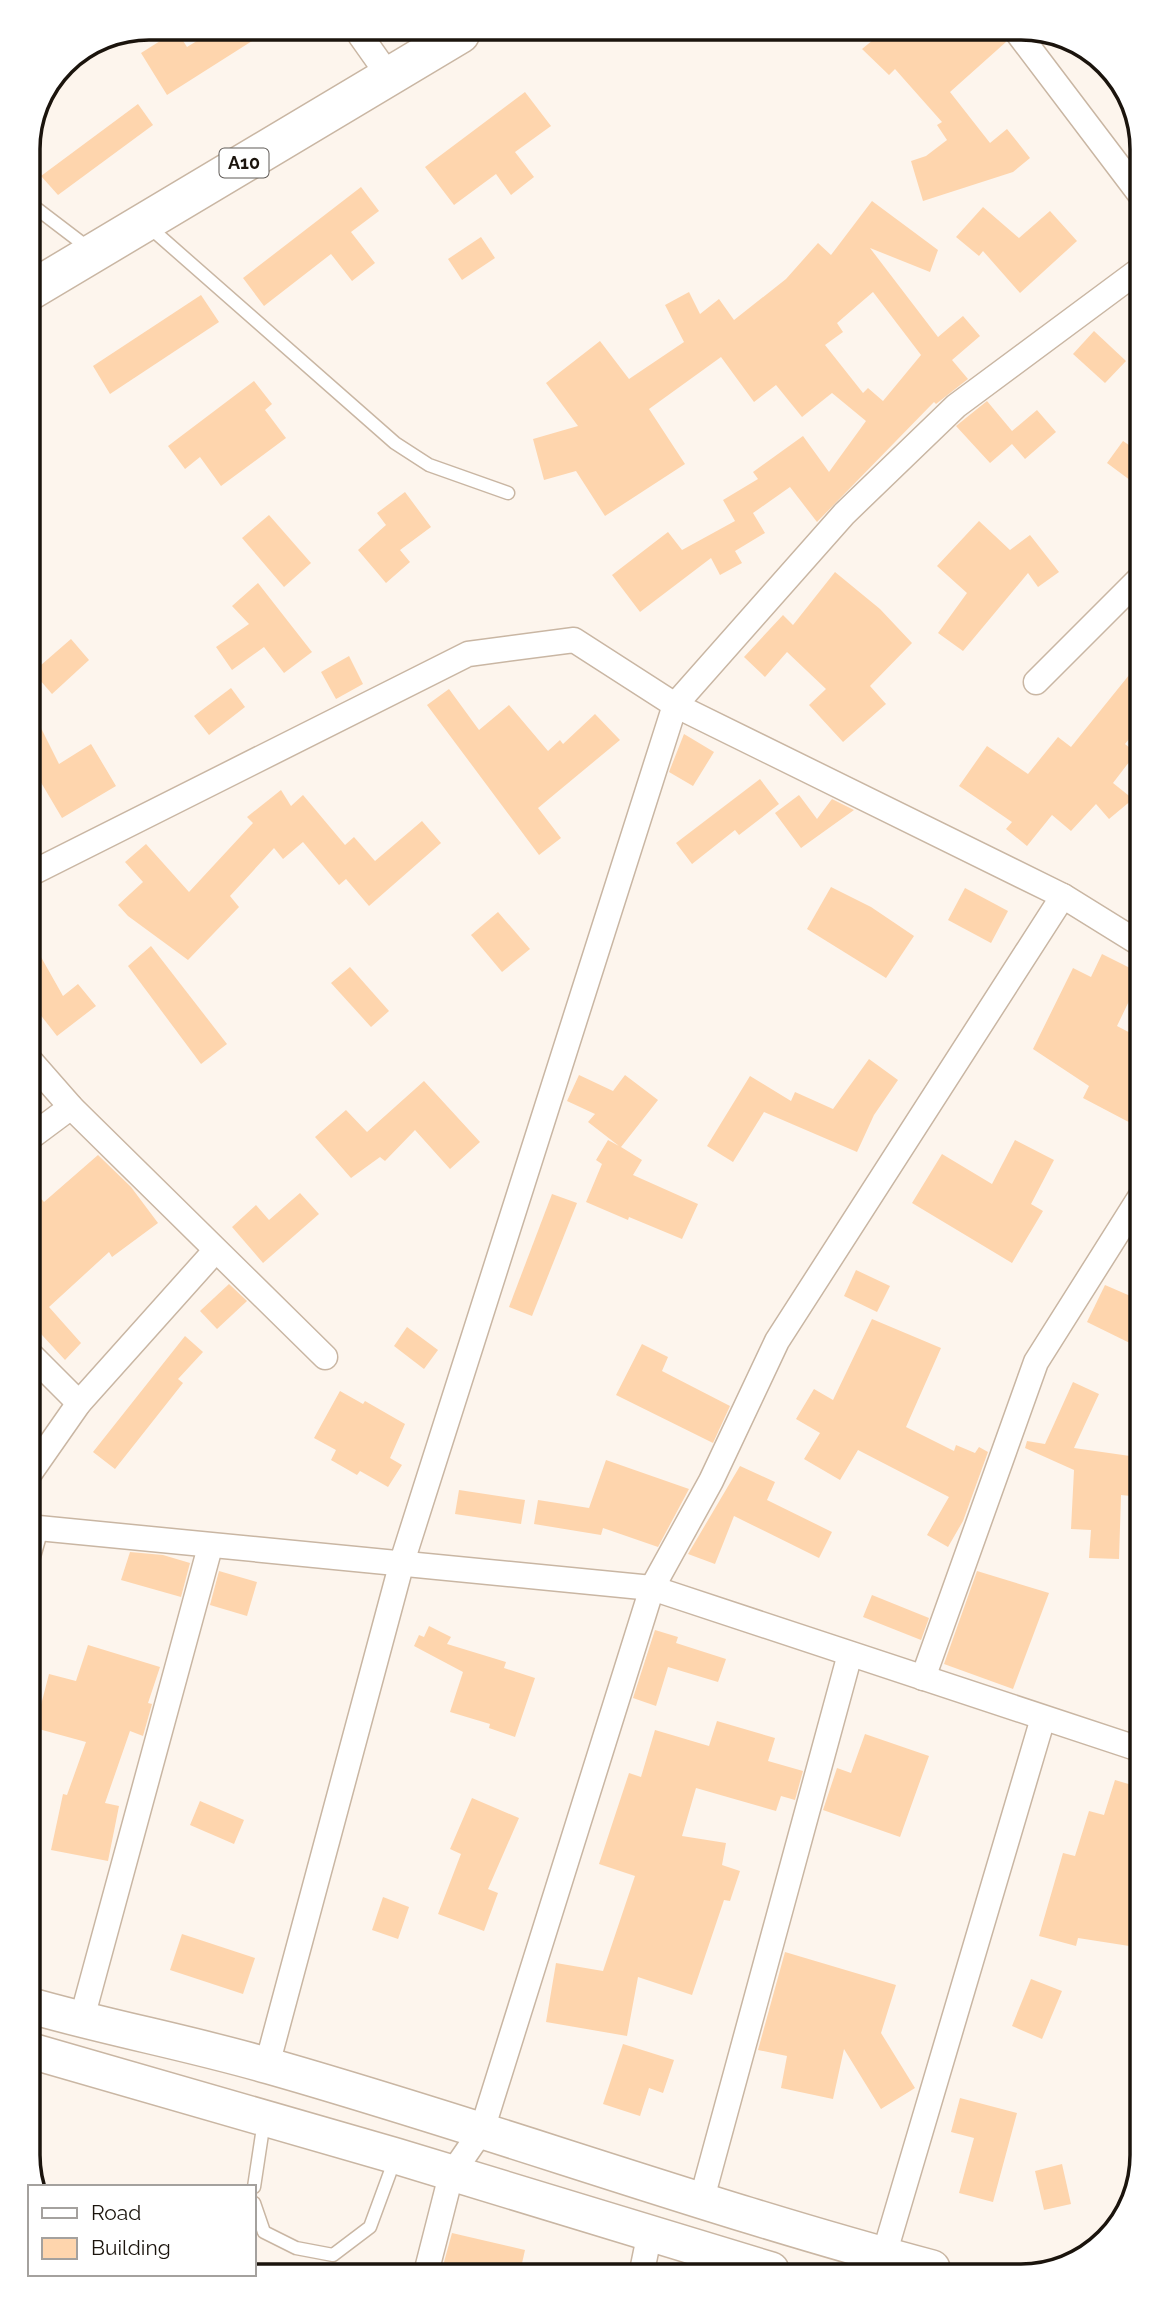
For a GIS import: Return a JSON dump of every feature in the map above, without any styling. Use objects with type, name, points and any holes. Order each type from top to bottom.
[{"type":"highway","name":"A10","points":[[40,285],[450,40]]},
{"type":"main road","points":[[40,2008],[267,2065],[482,2130],[701,2202],[917,2264]]},
{"type":"main road","points":[[40,2056],[264,2117],[752,2264]]},
{"type":"street","points":[[363,40],[388,76]]},
{"type":"street","points":[[1023,40],[1130,181]]},
{"type":"street","points":[[267,2065],[402,1562],[675,705],[844,514],[956,406],[1130,277]]},
{"type":"street","points":[[1036,682],[1130,588]]},
{"type":"street","points":[[40,869],[468,654],[573,640],[675,705],[1063,896],[1130,938]]},
{"type":"street","points":[[428,2264],[451,2175],[482,2130],[652,1588],[711,1481],[777,1341],[1063,896]]},
{"type":"street","points":[[40,1072],[71,1107],[325,1357]]},
{"type":"street","points":[[40,1130],[71,1107]]},
{"type":"street","points":[[923,1678],[1036,1362],[1130,1213]]},
{"type":"street","points":[[40,1459],[79,1403],[215,1251]]},
{"type":"street","points":[[40,1364],[79,1403]]},
{"type":"street","points":[[40,1529],[652,1588],[1130,1746]]},
{"type":"street","points":[[82,2018],[210,1547]]},
{"type":"street","points":[[701,2202],[850,1654]]},
{"type":"street","points":[[884,2255],[1043,1717]]},
{"type":"street","points":[[643,2264],[650,2232]]},
{"type":"lane","points":[[40,211],[94,252]]},
{"type":"lane","points":[[144,222],[395,443],[429,466],[508,493]]},
{"type":"lane","points":[[254,2185],[264,2117]]},
{"type":"lane","points":[[256,2209],[264,2232],[296,2248],[333,2255],[369,2227],[396,2156]]},
{"type":"building","points":[[162,40],[183,40],[187,47],[198,40],[254,40],[167,95],[141,53]]},
{"type":"building","points":[[873,40],[1005,40],[1006,42],[950,92],[990,143],[1007,129],[1030,158],[1013,172],[923,201],[911,161],[926,156],[947,140],[937,125],[942,122],[895,69],[889,75],[862,49]]},
{"type":"building","points":[[525,92],[551,126],[515,152],[534,177],[511,195],[496,174],[454,205],[425,167]]},
{"type":"building","points":[[138,104],[153,125],[58,195],[41,176]]},
{"type":"building","points":[[361,187],[379,211],[351,232],[375,263],[352,281],[331,254],[264,306],[243,278]]},
{"type":"building","points":[[872,201],[938,250],[930,272],[870,248],[938,337],[963,316],[980,336],[952,360],[968,379],[936,404],[934,402],[817,522],[790,487],[753,513],[765,533],[735,551],[742,563],[720,575],[711,558],[640,612],[612,575],[668,532],[682,550],[735,521],[723,500],[758,479],[753,472],[803,436],[829,472],[866,421],[832,393],[802,417],[776,385],[754,402],[721,357],[649,409],[685,464],[605,516],[576,471],[544,480],[533,439],[578,426],[546,383],[600,341],[629,379],[684,342],[665,305],[689,292],[700,314],[719,299],[734,320],[786,279],[818,243],[831,255]],"holes":[[[873,292],[921,355],[883,401],[868,388],[863,393],[825,345],[843,332],[837,323]]]},
{"type":"building","points":[[983,207],[1019,238],[1050,211],[1077,241],[1020,293],[983,251],[979,256],[956,237]]},
{"type":"building","points":[[481,237],[495,258],[462,280],[448,259]]},
{"type":"building","points":[[201,295],[219,322],[110,394],[93,366]]},
{"type":"building","points":[[1094,331],[1126,361],[1105,383],[1073,354]]},
{"type":"building","points":[[254,381],[272,404],[265,410],[286,438],[221,486],[200,457],[185,469],[168,446]]},
{"type":"building","points":[[987,401],[1012,431],[1037,410],[1056,432],[1025,459],[1012,444],[990,463],[956,426]]},
{"type":"building","points":[[1123,441],[1130,446],[1130,480],[1107,463]]},
{"type":"building","points":[[405,492],[431,527],[400,550],[410,562],[386,583],[358,550],[386,525],[377,513]]},
{"type":"building","points":[[269,515],[311,563],[284,587],[242,538]]},
{"type":"building","points":[[979,521],[1010,550],[1030,535],[1059,572],[1038,587],[1028,573],[963,651],[938,633],[967,593],[937,566]]},
{"type":"building","points":[[835,572],[880,609],[912,643],[870,686],[886,704],[843,742],[809,705],[826,689],[787,652],[765,677],[744,657],[783,615],[793,625]]},
{"type":"building","points":[[258,583],[312,652],[284,673],[264,647],[232,670],[216,647],[249,624],[232,606]]},
{"type":"building","points":[[71,639],[89,660],[52,694],[40,680],[40,666]]},
{"type":"building","points":[[349,656],[363,684],[336,699],[321,672]]},
{"type":"building","points":[[1130,674],[1130,738],[1125,744],[1130,748],[1130,761],[1113,783],[1130,797],[1130,802],[1109,819],[1096,804],[1071,831],[1052,815],[1027,846],[1006,829],[1012,822],[959,786],[987,746],[1028,774],[1058,737],[1071,747]]},
{"type":"building","points":[[231,688],[245,707],[209,735],[194,716]]},
{"type":"building","points":[[449,689],[479,730],[509,705],[548,751],[560,740],[563,744],[595,714],[620,740],[538,808],[561,838],[539,855],[427,705]]},
{"type":"building","points":[[40,726],[59,764],[91,744],[116,786],[62,818],[40,781]]},
{"type":"building","points":[[684,734],[714,752],[693,786],[669,772]]},
{"type":"building","points":[[760,779],[779,804],[739,835],[735,830],[692,864],[676,843]]},
{"type":"building","points":[[281,790],[291,806],[303,795],[345,845],[354,837],[375,861],[422,821],[441,843],[369,906],[346,879],[339,885],[303,842],[283,859],[274,848],[230,896],[239,907],[188,960],[128,916],[118,905],[143,882],[125,862],[146,844],[189,892],[253,823],[247,817]]},
{"type":"building","points":[[799,795],[817,819],[832,799],[854,810],[801,848],[775,813]]},
{"type":"building","points":[[831,887],[871,907],[914,936],[886,978],[807,929]]},
{"type":"building","points":[[965,888],[1008,911],[991,943],[948,920]]},
{"type":"building","points":[[498,912],[530,949],[502,972],[471,935]]},
{"type":"building","points":[[151,946],[227,1044],[201,1064],[128,966]]},
{"type":"building","points":[[1102,954],[1130,968],[1130,999],[1117,1026],[1130,1033],[1130,1123],[1083,1098],[1089,1086],[1033,1049],[1073,968],[1091,977]]},
{"type":"building","points":[[40,955],[63,996],[78,984],[96,1006],[57,1036],[40,1014]]},
{"type":"building","points":[[350,967],[389,1011],[371,1027],[331,983]]},
{"type":"building","points":[[869,1059],[898,1080],[874,1115],[857,1152],[764,1112],[733,1162],[707,1146],[750,1076],[791,1101],[795,1092],[833,1109]]},
{"type":"building","points":[[579,1075],[613,1091],[625,1075],[658,1100],[621,1147],[642,1160],[633,1175],[698,1204],[682,1239],[586,1202],[602,1164],[596,1160],[608,1140],[619,1146],[588,1122],[595,1114],[567,1101]]},
{"type":"building","points":[[424,1081],[480,1142],[450,1169],[415,1130],[385,1161],[380,1157],[351,1178],[315,1137],[346,1110],[367,1132]]},
{"type":"building","points":[[1015,1140],[1054,1160],[1031,1204],[1043,1211],[1012,1263],[912,1203],[942,1154],[992,1184]]},
{"type":"building","points":[[98,1155],[131,1187],[158,1223],[112,1257],[109,1252],[49,1307],[81,1343],[65,1360],[40,1333],[40,1198],[44,1202]]},
{"type":"building","points":[[300,1193],[319,1214],[263,1263],[232,1227],[256,1205],[269,1220]]},
{"type":"building","points":[[552,1194],[577,1203],[532,1316],[509,1307]]},
{"type":"building","points":[[856,1270],[890,1286],[877,1312],[844,1296]]},
{"type":"building","points":[[229,1284],[247,1301],[217,1329],[200,1311]]},
{"type":"building","points":[[1105,1285],[1130,1296],[1130,1343],[1087,1322]]},
{"type":"building","points":[[872,1319],[941,1348],[906,1427],[954,1451],[956,1445],[975,1453],[979,1447],[988,1452],[963,1521],[948,1547],[927,1535],[949,1497],[858,1450],[840,1480],[804,1459],[820,1433],[796,1419],[814,1389],[833,1400]]},
{"type":"building","points":[[407,1327],[438,1350],[424,1369],[394,1346]]},
{"type":"building","points":[[185,1336],[203,1352],[178,1379],[183,1383],[115,1469],[93,1452]]},
{"type":"building","points":[[642,1344],[668,1357],[662,1371],[730,1406],[713,1443],[616,1395]]},
{"type":"building","points":[[1073,1382],[1099,1394],[1074,1448],[1130,1456],[1130,1496],[1121,1495],[1119,1559],[1089,1558],[1091,1530],[1071,1529],[1074,1470],[1025,1448],[1027,1441],[1045,1444]]},
{"type":"building","points":[[340,1391],[363,1404],[365,1401],[405,1424],[390,1458],[402,1465],[388,1487],[360,1471],[357,1475],[331,1460],[336,1450],[314,1438]]},
{"type":"building","points":[[606,1460],[689,1489],[658,1547],[603,1528],[601,1535],[534,1524],[538,1500],[589,1508]]},
{"type":"building","points":[[740,1466],[775,1482],[767,1500],[832,1532],[819,1558],[734,1516],[715,1564],[688,1554]]},
{"type":"building","points":[[459,1490],[525,1500],[521,1524],[455,1514]]},
{"type":"building","points":[[130,1552],[163,1555],[190,1563],[181,1597],[121,1580]]},
{"type":"building","points":[[219,1571],[257,1582],[247,1616],[210,1605]]},
{"type":"building","points":[[977,1571],[1049,1593],[1013,1689],[944,1664]]},
{"type":"building","points":[[872,1595],[929,1618],[921,1640],[863,1617]]},
{"type":"building","points":[[429,1626],[451,1637],[447,1644],[506,1662],[504,1668],[535,1678],[515,1737],[489,1728],[490,1724],[450,1712],[463,1672],[414,1646],[419,1635],[424,1637]]},
{"type":"building","points":[[655,1630],[678,1637],[676,1643],[726,1659],[718,1682],[668,1667],[656,1706],[633,1698]]},
{"type":"building","points":[[88,1645],[160,1667],[148,1703],[152,1704],[143,1736],[130,1731],[105,1803],[119,1806],[108,1861],[51,1850],[63,1794],[67,1795],[86,1742],[40,1729],[40,1709],[49,1674],[76,1681]]},
{"type":"building","points":[[717,1721],[775,1738],[768,1761],[803,1771],[795,1800],[781,1796],[776,1811],[696,1788],[682,1836],[726,1843],[722,1865],[740,1871],[730,1901],[724,1900],[692,1995],[638,1977],[627,2036],[546,2022],[556,1963],[603,1971],[635,1876],[599,1864],[629,1773],[641,1777],[655,1730],[709,1746]]},
{"type":"building","points":[[865,1734],[929,1756],[900,1837],[823,1810],[837,1768],[851,1773]]},
{"type":"building","points":[[1115,1780],[1130,1784],[1130,1946],[1078,1938],[1076,1946],[1039,1936],[1063,1853],[1075,1856],[1089,1811],[1104,1815]]},
{"type":"building","points":[[472,1798],[519,1818],[488,1889],[498,1893],[484,1931],[438,1914],[461,1854],[450,1849]]},
{"type":"building","points":[[200,1801],[244,1820],[234,1844],[190,1825]]},
{"type":"building","points":[[383,1897],[409,1907],[398,1939],[372,1930]]},
{"type":"building","points":[[182,1934],[255,1958],[243,1994],[170,1970]]},
{"type":"building","points":[[785,1952],[896,1985],[881,2033],[915,2088],[881,2109],[844,2049],[833,2099],[781,2088],[787,2056],[758,2050]]},
{"type":"building","points":[[1031,1979],[1062,1991],[1042,2039],[1012,2026]]},
{"type":"building","points":[[623,2044],[674,2060],[663,2093],[649,2088],[640,2116],[603,2104]]},
{"type":"building","points":[[960,2098],[1017,2113],[993,2202],[959,2193],[974,2138],[951,2132]]},
{"type":"building","points":[[1062,2164],[1071,2204],[1044,2210],[1035,2171]]},
{"type":"building","points":[[452,2233],[525,2250],[522,2264],[443,2264]]}]
